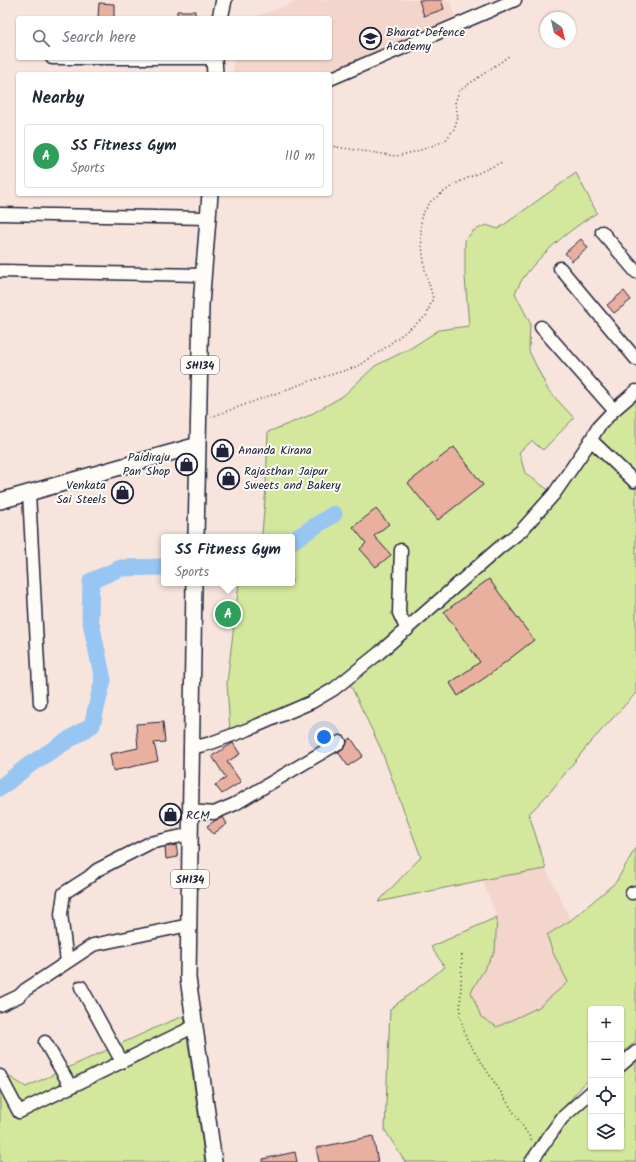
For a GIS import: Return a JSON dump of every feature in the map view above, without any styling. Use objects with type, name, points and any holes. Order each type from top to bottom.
[{"type":"main road","points":[[220,16],[224,0]]},
{"type":"main road","points":[[214,60],[215,72]]},
{"type":"main road","name":"SH134","points":[[196,534],[202,275],[210,196]]},
{"type":"main road","points":[[0,501],[198,445]]},
{"type":"main road","name":"SH134","points":[[194,588],[188,978],[214,1162]]},
{"type":"street","points":[[332,78],[515,0]]},
{"type":"street","points":[[0,214],[207,218]]},
{"type":"street","points":[[602,232],[636,272]]},
{"type":"street","points":[[560,268],[636,359]]},
{"type":"street","points":[[0,271],[202,275]]},
{"type":"street","points":[[541,327],[614,410]]},
{"type":"street","points":[[192,748],[211,743],[249,729],[312,702],[334,689],[407,630],[499,548],[521,531],[554,494],[599,426],[614,410],[636,391]]},
{"type":"street","points":[[591,440],[634,481],[636,480]]},
{"type":"street","points":[[29,493],[40,703]]},
{"type":"street","points":[[401,550],[399,613],[407,630]]},
{"type":"street","points":[[191,812],[214,812],[235,804],[340,742]]},
{"type":"street","points":[[67,962],[61,914],[64,893],[97,870],[150,843],[191,834]]},
{"type":"street","points":[[0,1004],[19,996],[25,990],[93,945],[189,926]]},
{"type":"street","points":[[80,987],[122,1062]]},
{"type":"street","points":[[0,1076],[19,1112],[195,1026]]},
{"type":"street","points":[[45,1042],[71,1087]]},
{"type":"street","points":[[624,1062],[636,1052]]},
{"type":"street","points":[[531,1162],[562,1118],[588,1095]]},
{"type":"path","points":[[332,146],[396,156],[418,152],[445,141],[454,129],[458,117],[455,103],[459,91],[509,56]]},
{"type":"path","points":[[198,422],[310,381],[362,364],[426,316],[433,298],[425,270],[420,238],[421,216],[431,201],[454,184],[502,162]]},
{"type":"path","points":[[462,955],[460,1016],[467,1040],[539,1150]]},
{"type":"shaded area","name":"Bharat Defence Academy","points":[[301,0],[450,0],[456,19],[332,72],[233,72],[234,60],[332,60],[332,16],[257,16]]},
{"type":"shaded area","points":[[546,869],[571,920],[547,935],[553,953],[568,982],[539,1007],[497,1027],[481,1017],[471,992],[495,951],[497,917],[482,880]]},
{"type":"green space","points":[[576,173],[597,213],[568,233],[538,260],[530,268],[515,293],[530,323],[529,351],[548,390],[574,418],[543,450],[532,441],[519,452],[525,473],[554,494],[576,460],[636,391],[636,693],[588,745],[550,792],[529,814],[546,869],[497,877],[378,902],[421,857],[381,749],[349,682],[230,732],[227,683],[239,586],[295,586],[295,534],[262,534],[266,487],[268,432],[308,416],[343,396],[375,366],[411,348],[439,330],[469,326],[465,277],[465,240],[473,231],[486,225],[498,229]]},
{"type":"green space","points":[[636,847],[636,1041],[624,1051],[624,1006],[588,1006],[588,1081],[540,1135],[524,1162],[405,1162],[385,1130],[390,1009],[445,967],[431,947],[497,917],[495,951],[471,992],[481,1017],[497,1027],[539,1007],[568,982],[553,953],[547,935],[571,920],[616,882]]},
{"type":"green space","points":[[184,1016],[205,1162],[0,1162],[0,1071],[26,1087]]},
{"type":"green space","points":[[636,1055],[636,1162],[536,1162],[570,1109],[588,1094],[588,1150],[624,1150],[624,1065]]},
{"type":"building","points":[[419,0],[441,0],[444,9],[424,16]]},
{"type":"building","points":[[99,3],[114,4],[114,16],[98,16]]},
{"type":"building","points":[[177,11],[195,11],[195,16],[177,16]]},
{"type":"building","points":[[581,239],[588,248],[572,261],[565,253]]},
{"type":"building","points":[[624,291],[631,300],[614,313],[607,305]]},
{"type":"building","points":[[454,447],[483,485],[438,520],[408,483]]},
{"type":"building","points":[[376,509],[389,524],[374,536],[391,555],[376,567],[360,549],[366,543],[353,527]]},
{"type":"building","points":[[489,579],[534,640],[486,677],[458,696],[450,683],[480,662],[444,612]]},
{"type":"building","points":[[163,722],[165,742],[154,743],[158,761],[113,771],[110,754],[138,748],[136,724]]},
{"type":"building","points":[[351,738],[363,756],[348,766],[338,752],[346,746],[347,741]]},
{"type":"building","points":[[233,743],[240,754],[227,762],[241,782],[222,794],[215,785],[226,778],[212,756]]},
{"type":"building","points":[[223,817],[227,824],[213,834],[207,826]]},
{"type":"building","points":[[176,845],[178,857],[166,859],[165,847]]},
{"type":"building","points":[[373,1136],[378,1162],[319,1162],[316,1148]]},
{"type":"building","points":[[295,1152],[297,1162],[263,1162],[263,1159]]},
{"type":"waterway","points":[[295,539],[334,514]]},
{"type":"waterway","points":[[0,788],[29,765],[92,725],[103,680],[90,618],[91,581],[121,568],[161,567]]},
{"type":"place","name":"Bharat Defence Academy","points":[[370,39]]},
{"type":"place","name":"Ananda Kirana","points":[[222,450]]},
{"type":"place","name":"Paidiraju Pan Shop","points":[[186,464]]},
{"type":"place","name":"Rajasthan Jaipur Sweets and Bakery","points":[[229,478]]},
{"type":"place","name":"Venkata Sai Steels","points":[[122,492]]},
{"type":"place","name":"SS Fitness Gym","points":[[228,614]]},
{"type":"place","name":"RCM","points":[[170,815]]}]
